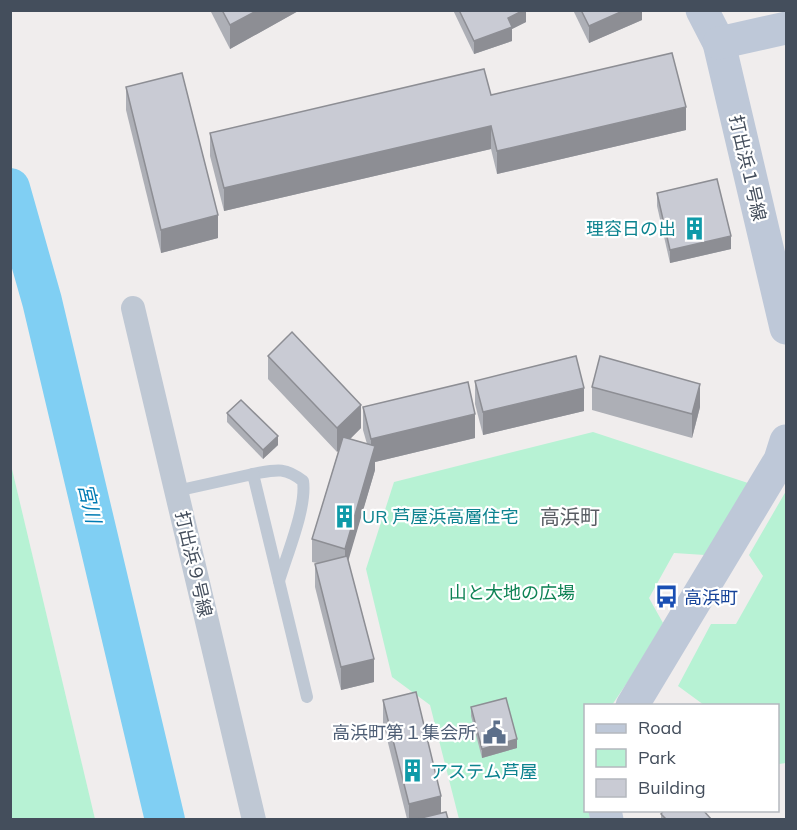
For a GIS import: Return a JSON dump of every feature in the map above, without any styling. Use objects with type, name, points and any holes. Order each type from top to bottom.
[{"type":"street","name":"打出浜１号線","points":[[702,10],[719,43],[786,328]]},
{"type":"street","points":[[719,43],[786,28]]},
{"type":"street","name":"打出浜９号線","points":[[133,308],[254,819]]},
{"type":"street","points":[[633,704],[780,460],[786,441]]},
{"type":"lane","points":[[176,491],[278,469],[291,471],[303,481],[305,493],[278,581]]},
{"type":"lane","points":[[253,474],[307,697]]},
{"type":"green space","name":"山と大地の広場","points":[[593,432],[748,483],[705,555],[674,553],[649,598],[663,623],[613,704],[584,704],[584,812],[589,812],[590,819],[459,819],[430,705],[392,677],[366,569],[394,482]]},
{"type":"green space","points":[[11,465],[95,819],[11,819]]},
{"type":"green space","points":[[786,491],[786,763],[779,764],[779,704],[703,704],[678,686],[711,624],[736,624],[763,576],[749,555]]},
{"type":"building","points":[[222,10],[258,10],[230,25]]},
{"type":"building","points":[[459,10],[524,10],[508,18],[512,27],[474,41]]},
{"type":"building","points":[[581,10],[625,10],[589,26]]},
{"type":"building","points":[[672,53],[686,107],[497,151],[491,126],[224,188],[210,133],[484,69],[491,95]]},
{"type":"building","points":[[182,73],[218,215],[161,230],[126,87]]},
{"type":"building","name":"理容日の出","points":[[717,179],[731,236],[670,250],[657,193]]},
{"type":"building","points":[[292,332],[361,405],[337,428],[268,356]]},
{"type":"building","points":[[576,356],[584,388],[483,412],[475,381]]},
{"type":"building","points":[[600,356],[700,384],[692,414],[592,387]]},
{"type":"building","points":[[468,382],[475,414],[371,439],[363,407]]},
{"type":"building","points":[[241,400],[278,436],[263,450],[227,413]]},
{"type":"building","name":"UR 芦屋浜高層住宅","points":[[343,437],[375,446],[345,549],[312,539]]},
{"type":"building","points":[[347,556],[374,659],[341,667],[315,564]]},
{"type":"building","name":"アステム芦屋","points":[[416,692],[441,796],[409,804],[383,700]]},
{"type":"building","name":"高浜町第１集会所","points":[[506,698],[517,739],[482,749],[471,707]]},
{"type":"building","points":[[446,812],[448,819],[417,819]]},
{"type":"building","points":[[662,812],[705,812],[711,819],[666,819],[661,814]]},
{"type":"waterway","name":"宮川","points":[[10,188],[42,301],[165,820]]},
{"type":"place","name":"理容日の出","points":[[694,228]]},
{"type":"place","name":"UR 芦屋浜高層住宅","points":[[344,516]]},
{"type":"place","name":"高浜町","points":[[666,597]]},
{"type":"place","name":"高浜町第１集会所","points":[[494,732]]},
{"type":"place","name":"アステム芦屋","points":[[412,771]]},
{"type":"district","name":"高浜町","points":[[570,516]]}]
